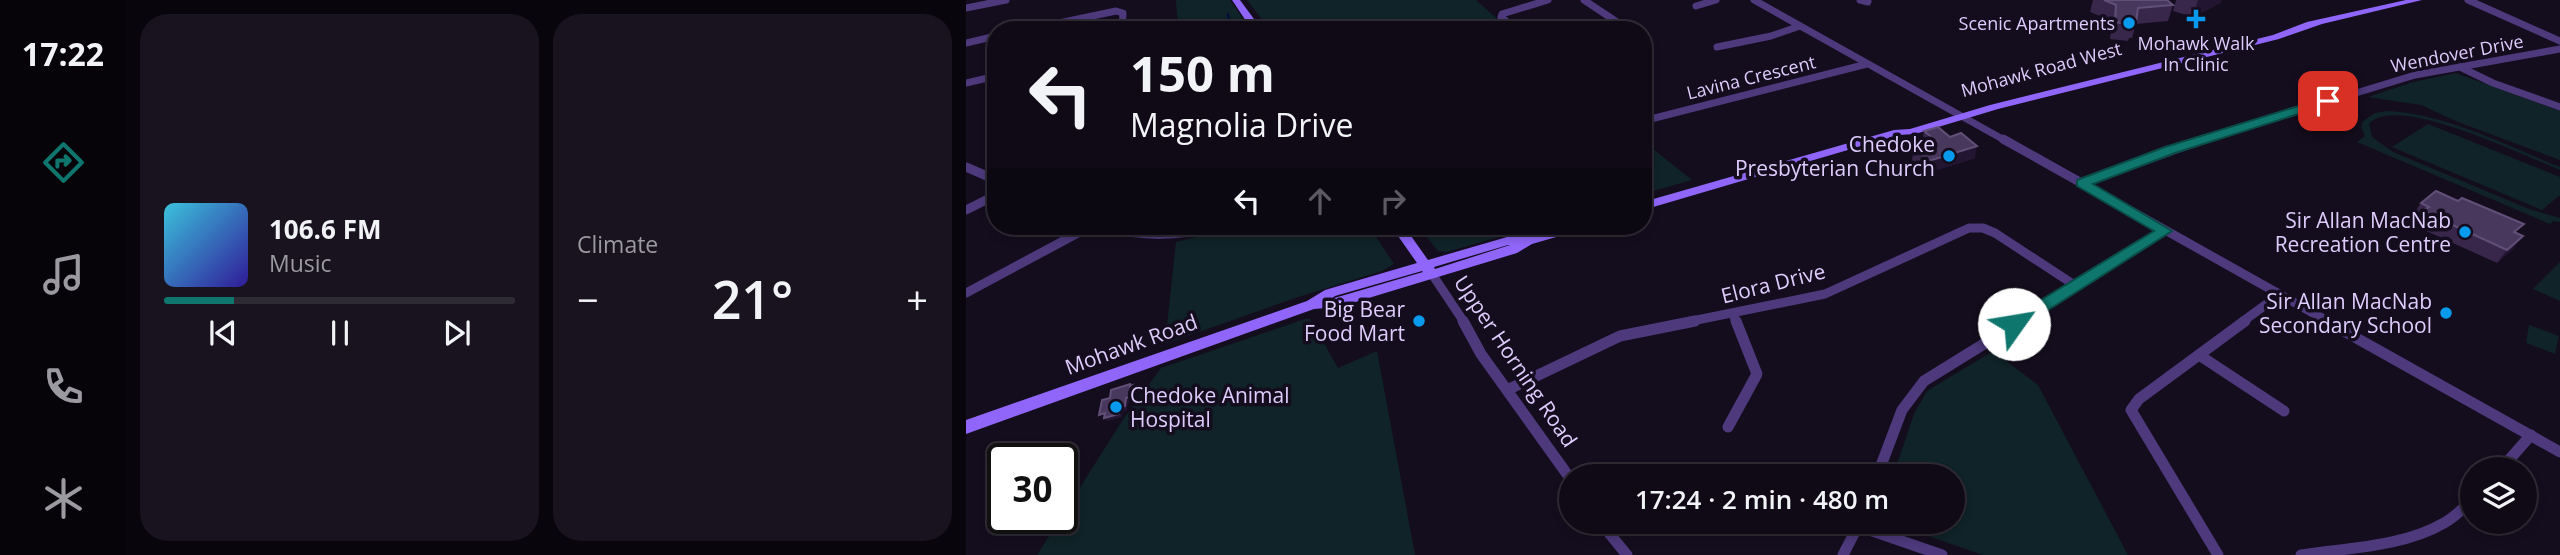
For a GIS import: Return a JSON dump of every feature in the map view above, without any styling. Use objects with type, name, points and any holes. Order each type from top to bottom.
[{"type":"main road","points":[[1236,0],[1251,21]]},
{"type":"main road","name":"Mohawk Road West","points":[[1652,203],[1898,132],[1911,132],[1959,114],[2155,63],[2287,34],[2319,22],[2395,2],[2418,0]]},
{"type":"main road","points":[[1404,235],[1429,270],[1513,250],[1527,242],[1550,235]]},
{"type":"main road","name":"Mohawk Road","points":[[966,427],[1312,304],[1334,304],[1429,270]]},
{"type":"street","points":[[966,8],[1006,0]]},
{"type":"street","points":[[1506,21],[1501,17],[1502,14],[1534,2],[1548,0]]},
{"type":"street","points":[[1584,0],[1616,21]]},
{"type":"street","points":[[1696,6],[1716,0]]},
{"type":"street","points":[[1754,0],[2560,452]]},
{"type":"street","points":[[1860,0],[1868,2]]},
{"type":"street","points":[[2468,0],[2560,41]]},
{"type":"street","points":[[1069,21],[1116,11],[1123,13],[1123,21]]},
{"type":"street","points":[[1717,47],[1770,36],[1800,26]]},
{"type":"street","points":[[966,43],[987,38]]},
{"type":"street","name":"Wendover Drive","points":[[2082,183],[2152,156],[2415,75],[2560,49]]},
{"type":"street","name":"Lavina Crescent","points":[[1652,119],[1867,64]]},
{"type":"street","points":[[2459,67],[2501,86],[2560,107]]},
{"type":"street","points":[[966,83],[987,78]]},
{"type":"street","points":[[966,167],[987,176]]},
{"type":"street","points":[[966,210],[987,200]]},
{"type":"street","name":"Elora Drive","points":[[1507,390],[1620,336],[1825,294],[1969,228],[1983,228],[1995,233],[2076,286]]},
{"type":"street","points":[[1882,464],[1902,410],[1924,381],[2165,231]]},
{"type":"street","points":[[966,293],[1074,235]]},
{"type":"street","points":[[1140,235],[1162,235]]},
{"type":"street","name":"Upper Horning Road","points":[[1429,270],[1507,390],[1560,464]]},
{"type":"street","points":[[2218,555],[2131,410],[2139,399],[2279,295]]},
{"type":"street","points":[[1728,427],[1757,374],[1733,314]]},
{"type":"street","points":[[2199,355],[2284,411]]},
{"type":"street","points":[[2512,457],[2531,435]]},
{"type":"street","points":[[2301,555],[2414,535],[2438,527],[2460,511]]},
{"type":"street","points":[[1610,534],[1627,555]]},
{"type":"street","points":[[1843,555],[1854,534]]},
{"type":"street","points":[[1886,534],[1942,555]]},
{"type":"green space","points":[[1176,0],[1230,0],[1245,21],[1177,21]]},
{"type":"green space","points":[[1247,0],[1476,0],[1500,21],[1263,21]]},
{"type":"green space","points":[[2456,73],[2560,111],[2560,160],[2458,122],[2421,105],[2368,97],[2413,82]]},
{"type":"green space","points":[[2375,113],[2409,113],[2454,124],[2560,167],[2560,170],[2492,141],[2432,121],[2405,116],[2384,116],[2369,124],[2372,137],[2393,152],[2529,209],[2560,218],[2560,222],[2553,221],[2550,224],[2357,142],[2365,136],[2362,122]]},
{"type":"green space","points":[[2428,124],[2560,177],[2560,195],[2542,210],[2392,147]]},
{"type":"green space","points":[[1652,148],[1692,180],[1652,191]]},
{"type":"green space","points":[[1204,235],[1375,235],[1394,264],[1382,271],[1295,298],[1165,344],[1176,242]]},
{"type":"green space","points":[[1425,235],[1506,235],[1446,252],[1438,251]]},
{"type":"green space","points":[[2560,262],[2560,301],[2533,289]]},
{"type":"green space","points":[[1305,319],[1310,319],[1338,368],[1377,351],[1415,555],[1037,555],[1050,534],[1078,534],[1078,490],[1124,418],[1161,368]]},
{"type":"green space","points":[[2529,325],[2559,336],[2555,354],[2526,343]]},
{"type":"green space","points":[[1993,351],[2038,385],[2128,555],[1983,555],[1923,534],[1965,534],[1965,464],[1897,464],[1914,414],[1927,391]]},
{"type":"building","points":[[2104,0],[2167,0],[2173,5],[2138,8],[2133,25],[2115,22],[2116,5]]},
{"type":"building","points":[[1938,127],[1950,137],[1961,133],[1977,146],[1929,161],[1914,148],[1936,141],[1924,131]]},
{"type":"building","points":[[2436,191],[2458,201],[2462,198],[2524,224],[2514,232],[2523,236],[2507,250],[2422,211],[2429,207],[2421,203]]},
{"type":"building","name":"Chedoke Animal Hospital","points":[[1133,385],[1131,397],[1126,398],[1125,406],[1120,409],[1119,414],[1104,418],[1105,413],[1099,415],[1102,400],[1110,398],[1111,390]]},
{"type":"waterway","points":[[1228,14],[1229,21]]},
{"type":"place","name":"Mohawk Walk In Clinic","points":[[2196,19]]},
{"type":"place","name":"Scenic Apartments","points":[[2129,23]]},
{"type":"place","name":"Chedoke Presbyterian Church","points":[[1949,156]]},
{"type":"place","name":"Sir Allan MacNab Recreation Centre","points":[[2465,232]]},
{"type":"place","name":"Sir Allan MacNab Secondary School","points":[[2446,313]]},
{"type":"place","name":"Big Bear Food Mart","points":[[1419,321]]},
{"type":"place","name":"Chedoke Animal Hospital","points":[[1116,407]]},
{"type":"route","points":[[2014,324],[2165,231],[2082,183],[2143,159],[2328,101]]}]
